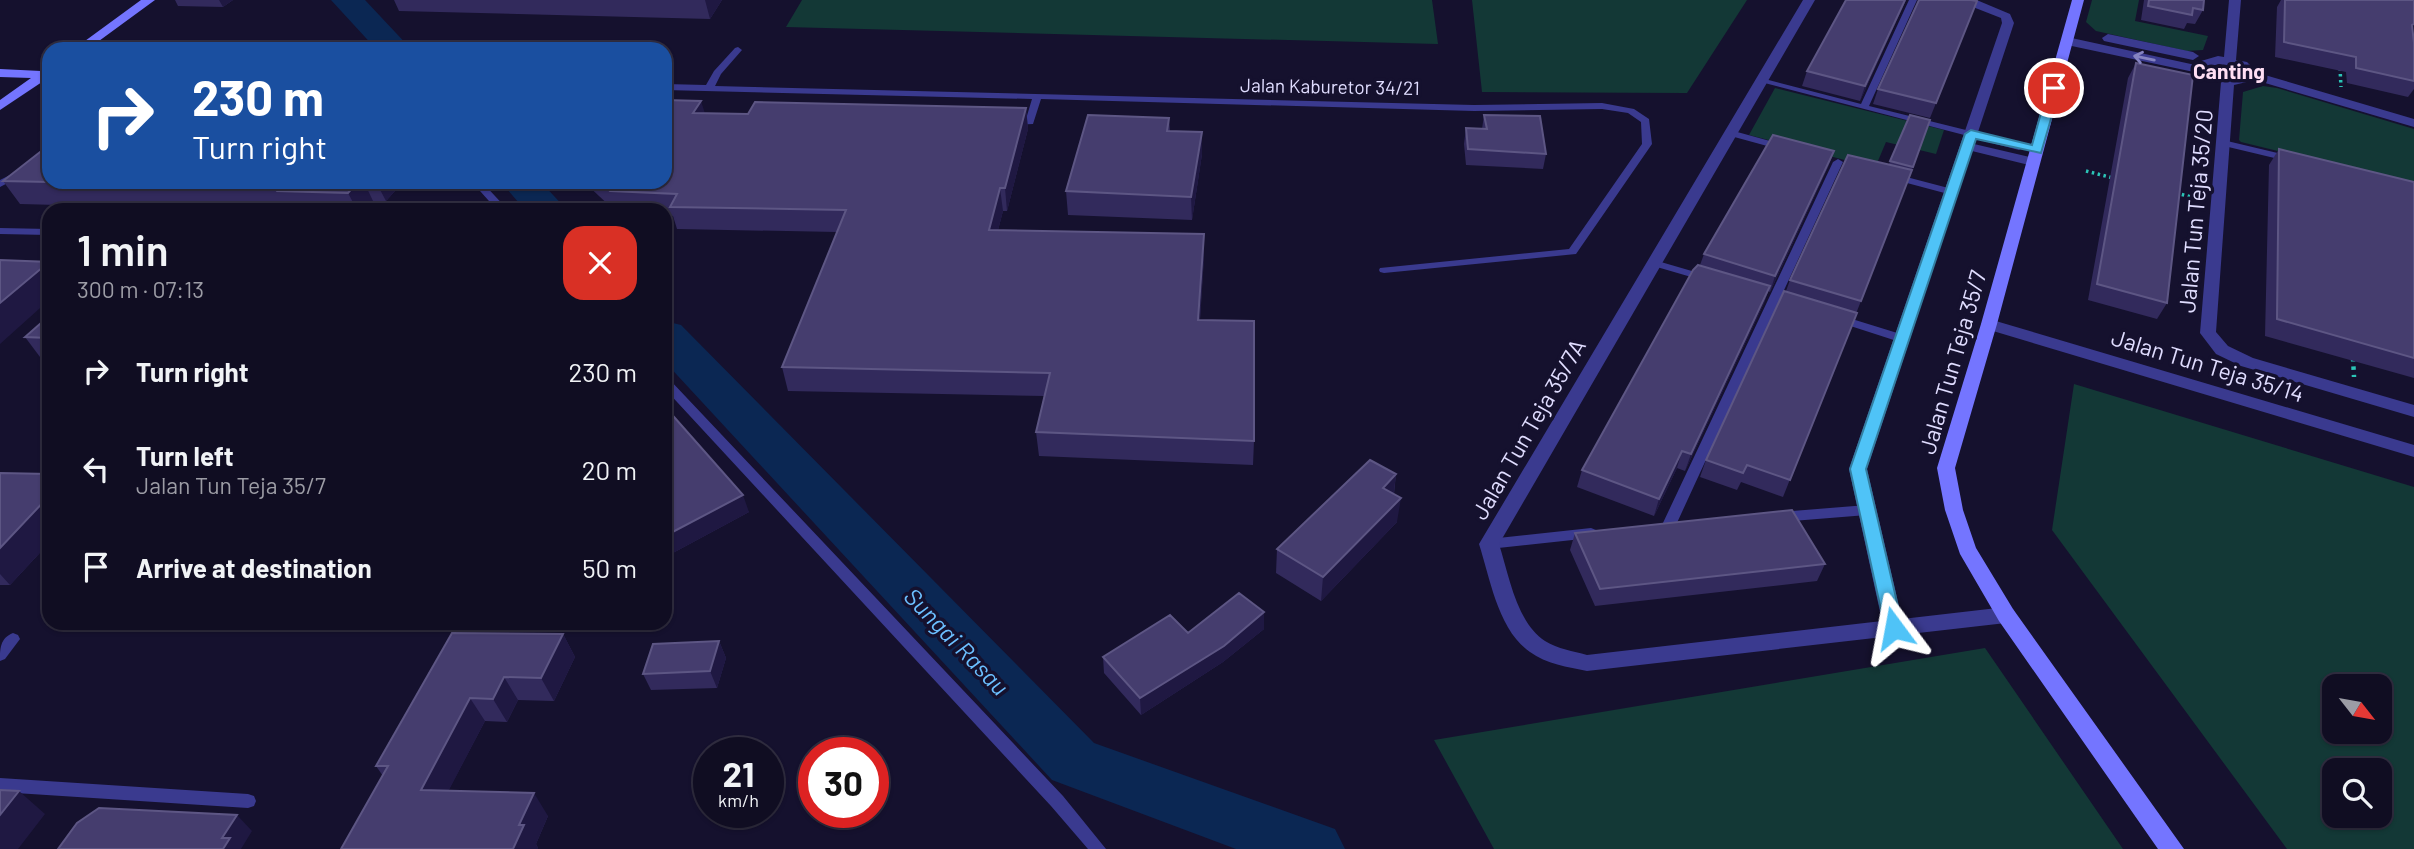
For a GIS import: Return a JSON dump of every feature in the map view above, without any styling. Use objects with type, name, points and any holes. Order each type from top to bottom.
[{"type":"street","points":[[90,42],[149,0]]},
{"type":"street","name":"Jalan Tun Teja 35/7A","points":[[1809,0],[1489,544],[1520,629],[1536,646],[1562,657],[1587,663],[2006,615]]},
{"type":"street","points":[[1894,628],[1858,469],[2008,23],[2006,16],[1995,10],[1961,0]]},
{"type":"street","name":"Jalan Tun Teja 35/7","points":[[2078,0],[1989,324],[1946,468],[1954,510],[1967,549],[2006,615],[2172,849]]},
{"type":"street","points":[[2230,61],[2235,0]]},
{"type":"street","points":[[2068,35],[2211,66],[2228,79],[2246,80],[2254,76]]},
{"type":"street","points":[[2211,66],[2230,61],[2248,68],[2254,76],[2414,123]]},
{"type":"street","points":[[0,73],[42,73]]},
{"type":"street","points":[[0,106],[42,77]]},
{"type":"street","name":"Jalan Tun Teja 35/20","points":[[2228,79],[2208,332],[2222,350],[2247,362],[2414,411]]},
{"type":"street","points":[[1969,140],[2035,156]]},
{"type":"street","name":"Jalan Tun Teja 35/14","points":[[1989,324],[2414,451]]},
{"type":"lane","points":[[1864,107],[1913,0]]},
{"type":"lane","points":[[709,88],[717,74],[738,50]]},
{"type":"lane","points":[[1761,81],[1864,107],[1969,140]]},
{"type":"lane","name":"Jalan Kaburetor 34/21","points":[[672,87],[1474,108],[1602,106],[1630,111],[1646,121],[1647,144],[1572,252],[1384,270]]},
{"type":"lane","points":[[1004,121],[1030,122],[1037,97]]},
{"type":"lane","points":[[1730,133],[1798,151]]},
{"type":"lane","points":[[2223,143],[2306,163]]},
{"type":"lane","points":[[1825,158],[1851,165]]},
{"type":"lane","points":[[1669,525],[1781,302],[1838,162]]},
{"type":"lane","points":[[0,184],[24,169]]},
{"type":"lane","points":[[1889,175],[1952,192]]},
{"type":"lane","points":[[484,189],[496,203]]},
{"type":"lane","points":[[0,231],[42,232]]},
{"type":"lane","points":[[1654,263],[1721,283]]},
{"type":"lane","points":[[1761,296],[1781,302]]},
{"type":"lane","points":[[1826,315],[1903,339]]},
{"type":"lane","points":[[672,390],[1057,801],[1098,849]]},
{"type":"lane","points":[[1762,518],[1867,510]]},
{"type":"lane","points":[[1489,544],[1600,533]]},
{"type":"lane","points":[[0,654],[13,639]]},
{"type":"lane","points":[[0,785],[248,801]]},
{"type":"path","points":[[2340,66],[2341,94]]},
{"type":"path","points":[[2086,171],[2123,180]]},
{"type":"path","points":[[2171,192],[2196,198]]},
{"type":"path","points":[[2353,352],[2354,380]]},
{"type":"green space","points":[[802,0],[1432,0],[1438,44],[786,27]]},
{"type":"green space","points":[[1472,0],[1747,0],[1687,93],[1482,92]]},
{"type":"green space","points":[[2092,0],[2139,0],[2135,21],[2208,36],[2203,50],[2187,51],[2096,31],[2086,22]]},
{"type":"green space","points":[[2263,86],[2414,129],[2414,184],[2241,142],[2243,92]]},
{"type":"green space","points":[[1775,88],[1944,130],[1936,154],[1886,142],[1875,168],[1749,135]]},
{"type":"green space","points":[[2074,384],[2414,487],[2414,849],[2287,849],[2052,530]]},
{"type":"green space","points":[[1985,648],[2123,849],[1494,849],[1434,740]]},
{"type":"building","points":[[1846,0],[1905,0],[1865,86],[1807,71]]},
{"type":"building","points":[[1919,0],[1977,1],[1936,103],[1878,89]]},
{"type":"building","points":[[2149,0],[2204,0],[2203,10],[2193,8],[2192,15],[2148,6]]},
{"type":"building","points":[[2285,0],[2414,0],[2414,81],[2356,68],[2356,57],[2284,42]]},
{"type":"building","points":[[2136,63],[2193,75],[2167,303],[2097,284]]},
{"type":"building","points":[[672,100],[701,101],[693,113],[748,114],[755,102],[1026,108],[1005,188],[1000,188],[989,230],[1204,234],[1198,320],[1254,321],[1254,441],[1036,432],[1050,373],[782,367],[846,210],[672,207],[677,194],[608,189],[672,189]]},
{"type":"building","points":[[1088,115],[1169,118],[1167,131],[1202,132],[1191,197],[1066,191]]},
{"type":"building","points":[[1484,115],[1540,116],[1546,154],[1468,149],[1466,128],[1487,129]]},
{"type":"building","points":[[1910,115],[1930,120],[1913,167],[1890,161]]},
{"type":"building","points":[[1773,135],[1834,151],[1775,276],[1704,254]]},
{"type":"building","points":[[2279,149],[2414,182],[2414,358],[2277,319]]},
{"type":"building","points":[[42,150],[42,182],[3,181]]},
{"type":"building","points":[[1848,155],[1912,170],[1861,301],[1790,280]]},
{"type":"building","points":[[280,189],[352,189],[348,193],[278,191]]},
{"type":"building","points":[[0,260],[42,262],[42,268],[0,303]]},
{"type":"building","points":[[1698,265],[1770,286],[1691,454],[1682,451],[1659,499],[1582,470]]},
{"type":"building","points":[[1784,291],[1857,313],[1790,480],[1747,465],[1743,473],[1706,460]]},
{"type":"building","points":[[42,322],[42,338],[25,337]]},
{"type":"building","points":[[672,415],[743,495],[672,532]]},
{"type":"building","points":[[1370,460],[1396,474],[1383,488],[1401,498],[1323,577],[1277,549]]},
{"type":"building","points":[[0,473],[42,474],[42,503],[0,548]]},
{"type":"building","points":[[1792,510],[1825,564],[1600,589],[1575,533]]},
{"type":"building","points":[[1239,593],[1264,612],[1224,646],[1140,698],[1103,657],[1170,615],[1188,633]]},
{"type":"building","points":[[452,633],[563,634],[541,678],[504,677],[493,699],[470,698],[421,790],[534,793],[519,825],[524,825],[513,849],[341,849],[388,766],[376,766]]},
{"type":"building","points":[[719,641],[710,671],[643,674],[653,644]]},
{"type":"building","points":[[0,790],[19,791],[0,815]]},
{"type":"building","points":[[99,808],[237,815],[222,838],[230,838],[223,849],[58,849],[77,823]]},
{"type":"waterway","name":"Sungai Rasau","points":[[347,0],[387,42]]},
{"type":"waterway","name":"Sungai Rasau","points":[[527,189],[540,203]]},
{"type":"waterway","name":"Sungai Rasau","points":[[672,342],[1073,762],[1313,849]]},
{"type":"district","name":"Canting","points":[[2229,70]]},
{"type":"route","points":[[1894,628],[1858,469],[1971,134],[2036,150],[2054,88]]}]
